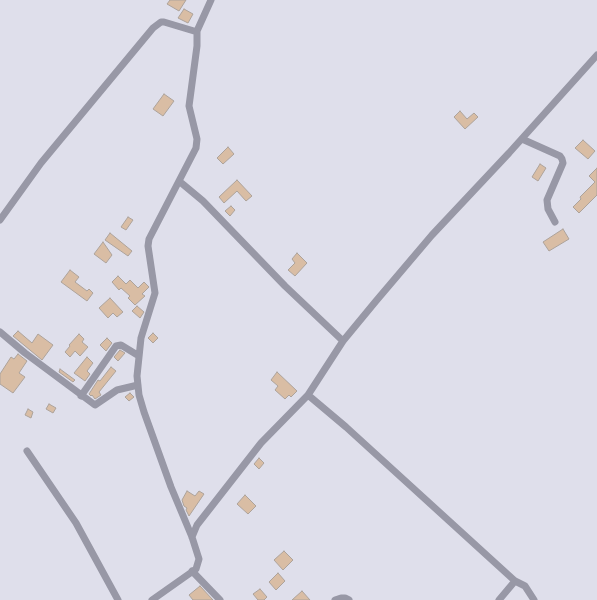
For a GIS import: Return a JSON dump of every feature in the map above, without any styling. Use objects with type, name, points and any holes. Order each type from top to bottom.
[{"type":"street","points":[[152,600],[198,566],[199,559],[192,537],[176,501],[141,404],[137,376],[141,338],[154,293],[148,243],[196,148],[197,144],[189,106],[197,46],[197,31],[211,0]]},
{"type":"street","points":[[0,220],[41,163],[153,28],[161,22],[164,22],[197,31]]},
{"type":"street","points":[[192,537],[198,525],[261,443],[308,395],[344,341],[376,301],[428,240],[524,137],[597,55]]},
{"type":"street","points":[[524,137],[560,156],[562,159],[563,163],[547,200],[548,209],[555,222]]},
{"type":"street","points":[[179,181],[203,201],[285,286],[344,341]]},
{"type":"street","points":[[0,332],[25,353],[95,405],[117,390],[138,385]]},
{"type":"street","points":[[81,396],[116,346],[121,345],[139,356]]},
{"type":"street","points":[[308,395],[346,427],[516,581],[525,586],[534,600]]},
{"type":"street","points":[[27,452],[76,523],[118,600]]},
{"type":"street","points":[[192,571],[220,600]]},
{"type":"street","points":[[498,600],[516,581]]},
{"type":"street","points":[[336,600],[345,598],[349,600]]},
{"type":"building","points":[[170,0],[186,0],[179,11],[167,4]]},
{"type":"building","points":[[184,9],[193,14],[188,23],[178,18]]},
{"type":"building","points":[[164,94],[174,101],[163,116],[153,109]]},
{"type":"building","points":[[460,111],[467,119],[474,113],[478,117],[465,129],[454,117]]},
{"type":"building","points":[[583,140],[595,151],[588,159],[575,148]]},
{"type":"building","points":[[228,147],[234,154],[223,164],[217,158]]},
{"type":"building","points":[[540,164],[546,168],[538,181],[532,177]]},
{"type":"building","points":[[597,168],[597,195],[579,213],[573,207],[581,199],[580,197],[595,182],[589,176]]},
{"type":"building","points":[[237,180],[252,196],[246,201],[237,191],[224,203],[219,197]]},
{"type":"building","points":[[231,206],[235,210],[230,216],[225,211]]},
{"type":"building","points":[[128,217],[133,220],[126,230],[121,227]]},
{"type":"building","points":[[563,229],[569,239],[549,251],[543,242]]},
{"type":"building","points":[[110,233],[132,251],[128,256],[105,240]]},
{"type":"building","points":[[103,242],[112,255],[106,263],[94,254]]},
{"type":"building","points":[[297,253],[307,263],[295,276],[288,270],[295,263],[292,259]]},
{"type":"building","points":[[70,270],[79,277],[75,282],[87,291],[89,289],[93,293],[87,301],[61,282]]},
{"type":"building","points":[[118,276],[126,284],[130,280],[138,288],[144,282],[149,287],[142,294],[145,296],[135,305],[128,298],[130,296],[121,288],[119,290],[112,282]]},
{"type":"building","points":[[110,298],[123,312],[117,317],[113,313],[108,318],[99,308]]},
{"type":"building","points":[[137,306],[144,312],[140,318],[132,311]]},
{"type":"building","points":[[18,331],[32,343],[38,334],[53,345],[42,360],[13,336]]},
{"type":"building","points":[[153,333],[158,338],[153,343],[148,338]]},
{"type":"building","points":[[79,334],[84,339],[82,342],[88,347],[80,356],[75,351],[70,357],[65,352]]},
{"type":"building","points":[[107,338],[112,343],[106,351],[100,345]]},
{"type":"building","points":[[120,350],[125,353],[118,361],[114,357]]},
{"type":"building","points":[[18,354],[27,361],[19,373],[25,377],[13,393],[0,384],[0,374],[11,357],[14,359]]},
{"type":"building","points":[[87,357],[93,363],[87,371],[90,374],[85,381],[74,373]]},
{"type":"building","points":[[111,367],[116,371],[99,392],[101,395],[95,399],[89,394],[98,380],[100,381]]},
{"type":"building","points":[[60,369],[75,380],[73,382],[59,372]]},
{"type":"building","points":[[277,372],[297,391],[291,397],[289,395],[285,399],[275,390],[278,386],[271,380]]},
{"type":"building","points":[[130,393],[134,397],[129,401],[125,397]]},
{"type":"building","points":[[49,404],[56,408],[53,413],[46,409]]},
{"type":"building","points":[[28,409],[33,412],[31,418],[25,415]]},
{"type":"building","points":[[259,458],[264,463],[259,469],[254,464]]},
{"type":"building","points":[[187,491],[195,496],[199,491],[204,494],[189,516],[186,510],[187,508],[184,506],[182,500]]},
{"type":"building","points":[[245,495],[256,506],[248,514],[237,504]]},
{"type":"building","points":[[284,551],[293,560],[283,570],[274,560]]},
{"type":"building","points":[[278,573],[285,581],[276,590],[269,582]]},
{"type":"building","points":[[200,586],[213,600],[193,600],[189,595]]},
{"type":"building","points":[[260,589],[267,597],[264,600],[258,600],[253,594]]},
{"type":"building","points":[[302,591],[310,600],[292,600]]}]
